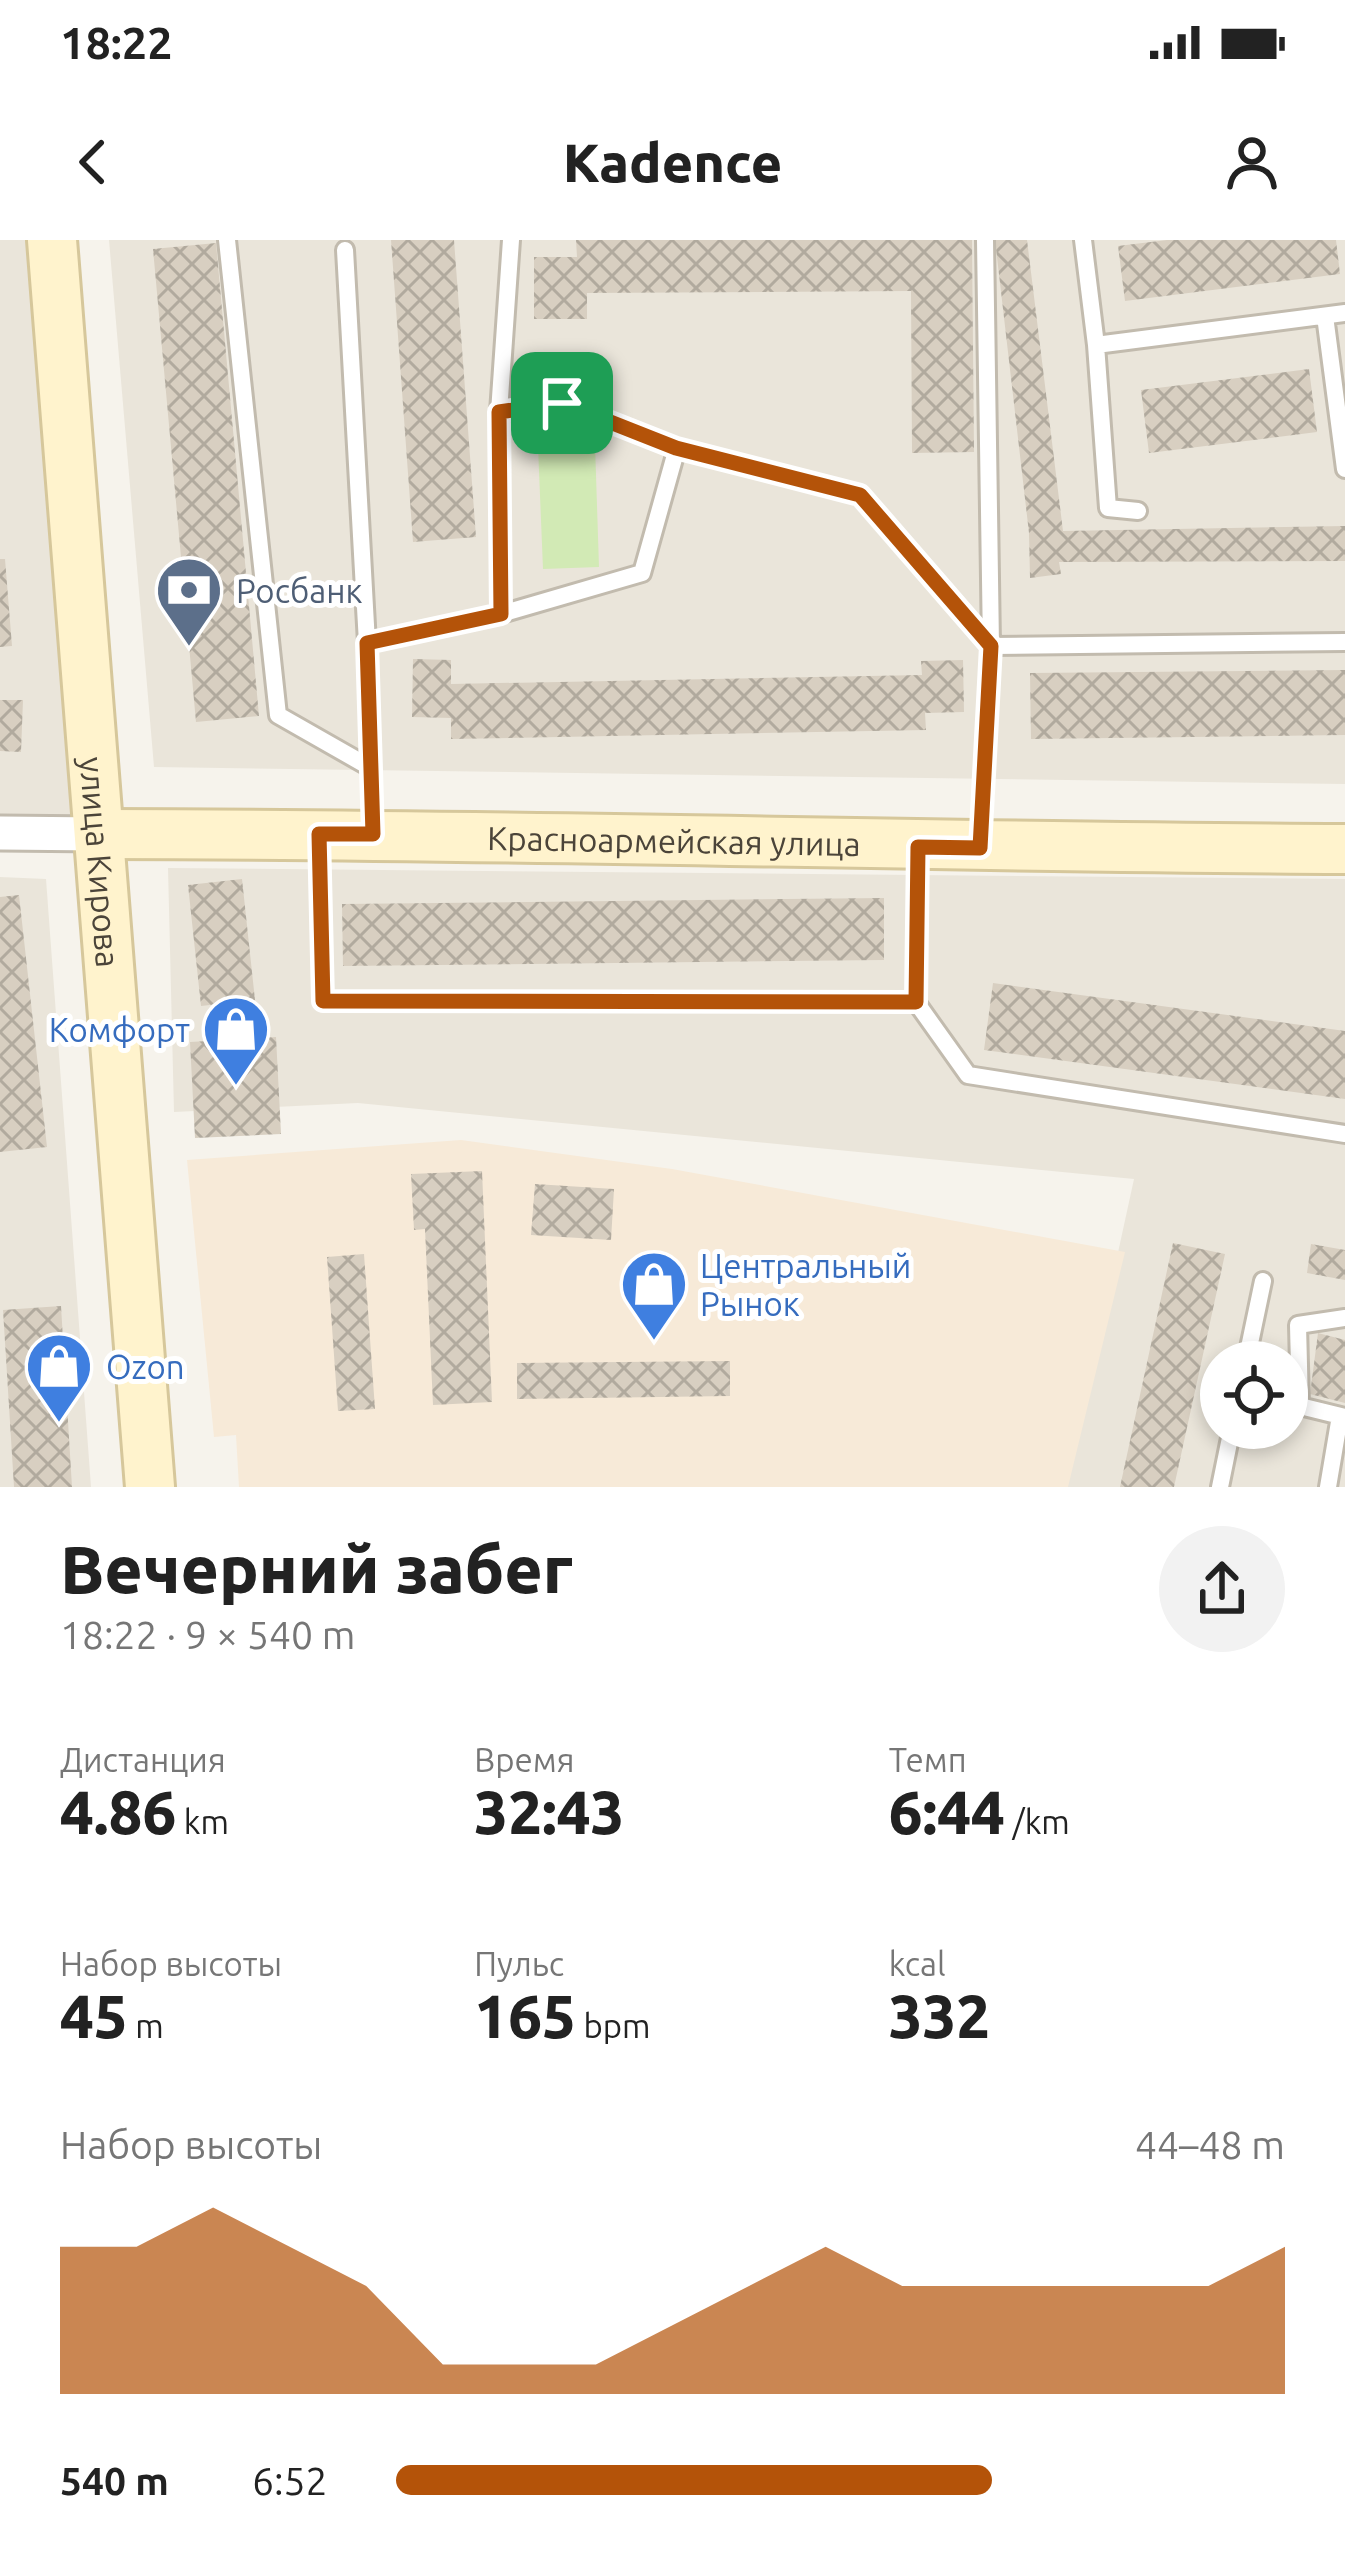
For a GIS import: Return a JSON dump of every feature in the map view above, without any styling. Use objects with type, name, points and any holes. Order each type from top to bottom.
[{"type":"street","name":"улица Кирова","points":[[52,240],[150,1487]]},
{"type":"street","name":"Красноармейская улица","points":[[0,833],[1345,849]]},
{"type":"lane","points":[[227,240],[278,715],[371,768]]},
{"type":"lane","points":[[501,614],[499,412],[511,240]]},
{"type":"lane","points":[[980,848],[991,646],[985,240]]},
{"type":"lane","points":[[1083,240],[1108,508],[1138,511]]},
{"type":"lane","points":[[345,250],[373,834]]},
{"type":"lane","points":[[1096,345],[1345,313]]},
{"type":"lane","points":[[1325,316],[1345,469]]},
{"type":"lane","points":[[499,412],[562,403],[676,448],[860,495],[991,646],[1345,642]]},
{"type":"lane","points":[[367,643],[501,614],[642,573],[676,448]]},
{"type":"lane","points":[[319,834],[323,1001],[916,1002]]},
{"type":"lane","points":[[918,847],[916,1002],[968,1075],[1345,1134]]},
{"type":"lane","points":[[1250,1341],[1263,1282]]},
{"type":"lane","points":[[1328,1487],[1342,1416],[1300,1406],[1298,1324],[1345,1318]]},
{"type":"lane","points":[[1220,1487],[1228,1449]]},
{"type":"shaded area","points":[[0,240],[27,240],[76,821],[0,817]]},
{"type":"shaded area","points":[[109,240],[1345,240],[1345,784],[154,767]]},
{"type":"shaded area","points":[[168,868],[1345,879],[1345,1487],[1067,1487],[1134,1179],[358,1103],[174,1112]]},
{"type":"shaded area","points":[[0,877],[46,879],[91,1487],[0,1487]]},
{"type":"shaded area","name":"Центральный Рынок","points":[[461,1140],[672,1169],[1125,1252],[1068,1487],[239,1487],[236,1435],[214,1437],[187,1160]]},
{"type":"green space","points":[[595,444],[599,567],[543,569],[538,446]]},
{"type":"building","points":[[391,240],[454,240],[476,537],[413,542]]},
{"type":"building","points":[[576,240],[972,240],[974,452],[912,453],[911,291],[587,293],[587,319],[534,319],[534,257],[577,257]]},
{"type":"building","points":[[995,240],[1027,240],[1063,531],[1345,526],[1345,561],[1059,562],[1061,574],[1030,578],[1029,533]]},
{"type":"building","points":[[1167,240],[1336,240],[1340,274],[1125,301],[1118,246]]},
{"type":"building","points":[[216,243],[259,716],[196,722],[153,249]]},
{"type":"building","points":[[1309,369],[1317,432],[1149,453],[1141,390]]},
{"type":"building","points":[[0,559],[5,559],[12,646],[0,647]]},
{"type":"building","points":[[413,659],[451,660],[451,684],[922,675],[921,661],[963,660],[964,712],[925,713],[926,730],[451,739],[451,718],[412,717]]},
{"type":"building","points":[[1345,670],[1345,735],[1031,739],[1030,673]]},
{"type":"building","points":[[0,700],[23,700],[21,752],[0,751]]},
{"type":"building","points":[[242,879],[255,1000],[201,1006],[188,885]]},
{"type":"building","points":[[19,895],[47,1147],[0,1152],[0,897]]},
{"type":"building","points":[[884,898],[884,960],[343,966],[342,904]]},
{"type":"building","points":[[993,983],[1345,1031],[1345,1099],[984,1050]]},
{"type":"building","name":"Комфорт","points":[[276,1037],[281,1134],[195,1138],[190,1042]]},
{"type":"building","points":[[482,1171],[492,1402],[433,1405],[425,1229],[414,1230],[411,1174]]},
{"type":"building","points":[[535,1184],[614,1189],[611,1240],[531,1235]]},
{"type":"building","points":[[1173,1243],[1225,1254],[1206,1341],[1200,1341],[1200,1368],[1174,1487],[1120,1487]]},
{"type":"building","points":[[1311,1244],[1345,1250],[1345,1280],[1307,1273]]},
{"type":"building","points":[[364,1254],[375,1409],[338,1411],[327,1257]]},
{"type":"building","points":[[61,1306],[72,1487],[14,1487],[3,1310]]},
{"type":"building","points":[[1318,1333],[1345,1340],[1345,1403],[1310,1394]]},
{"type":"building","points":[[730,1361],[730,1396],[517,1399],[517,1363]]},
{"type":"place","name":"Росбанк","points":[[189,649]]},
{"type":"place","name":"Комфорт","points":[[236,1088]]},
{"type":"place","name":"Центральный Рынок","points":[[654,1343]]},
{"type":"place","name":"Ozon","points":[[59,1425]]},
{"type":"route","points":[[562,403],[676,448],[860,495],[991,646],[980,848],[918,847],[916,1002],[323,1001],[319,834],[373,834],[367,643],[501,614],[499,412],[562,403]]}]
